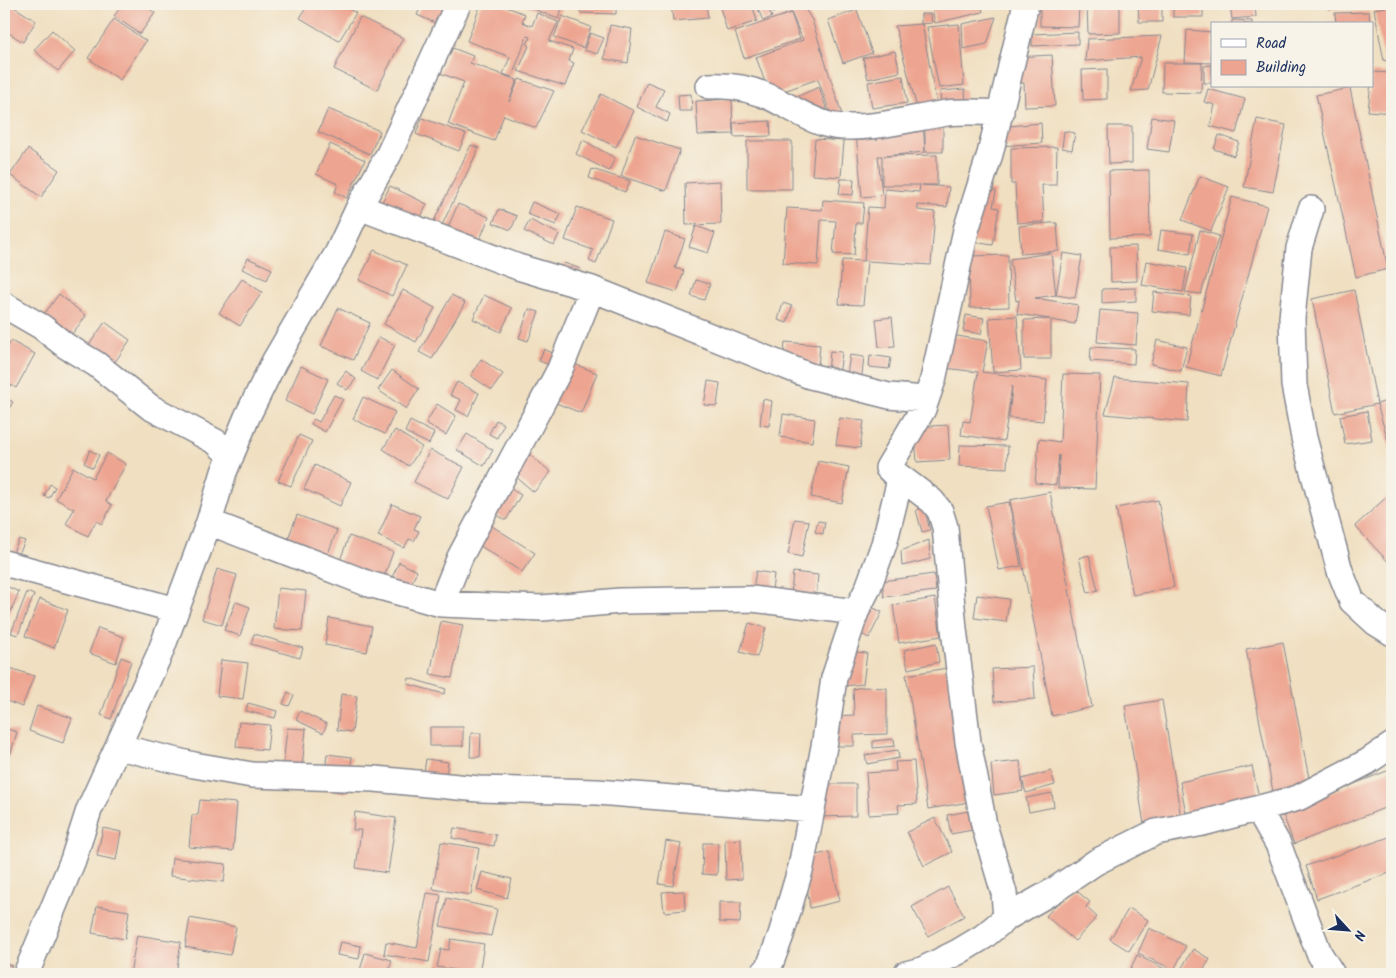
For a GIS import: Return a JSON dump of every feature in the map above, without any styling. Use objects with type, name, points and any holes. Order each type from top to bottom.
[{"type":"street","points":[[26,974],[73,860],[89,810],[119,747],[176,610],[231,456],[274,362],[338,252],[359,207],[389,154],[458,4]]},
{"type":"street","points":[[888,468],[926,399],[944,333],[966,230],[1000,113],[1026,4]]},
{"type":"street","points":[[709,86],[745,87],[771,98],[809,119],[832,126],[856,128],[949,113],[1000,113]]},
{"type":"street","points":[[359,207],[518,267],[592,289],[810,376],[889,396],[926,399]]},
{"type":"street","points":[[1311,209],[1298,248],[1292,318],[1294,385],[1304,438],[1340,571],[1352,601],[1376,623],[1392,633]]},
{"type":"street","points":[[441,604],[460,557],[560,369],[592,289]]},
{"type":"street","points":[[4,305],[42,327],[66,346],[96,364],[150,407],[216,442],[231,456]]},
{"type":"street","points":[[763,974],[769,967],[781,935],[801,867],[825,741],[834,678],[856,612],[868,588],[884,544],[900,480],[888,468]]},
{"type":"street","points":[[888,468],[932,501],[940,511],[945,527],[954,629],[968,742],[984,825],[1004,893],[1006,918]]},
{"type":"street","points":[[209,522],[370,584],[441,604],[542,608],[620,601],[752,599],[856,612]]},
{"type":"street","points":[[4,563],[176,610]]},
{"type":"street","points":[[906,974],[922,970],[958,952],[983,937],[1006,918],[1053,891],[1096,862],[1156,832],[1298,798],[1367,762],[1392,745]]},
{"type":"street","points":[[119,747],[194,765],[252,775],[375,779],[479,789],[597,792],[812,809]]},
{"type":"street","points":[[1258,809],[1278,844],[1320,953],[1332,974]]},
{"type":"building","points":[[123,4],[143,4],[155,13],[140,34],[114,16]]},
{"type":"building","points":[[308,4],[340,4],[356,13],[339,41],[300,18]]},
{"type":"building","points":[[422,4],[452,4],[442,26],[417,15]]},
{"type":"building","points":[[481,4],[499,4],[525,14],[522,22],[532,26],[537,13],[558,22],[549,41],[573,49],[569,61],[574,63],[565,86],[518,71],[529,46],[527,45],[530,37],[527,36],[512,77],[503,74],[510,57],[467,41]]},
{"type":"building","points":[[521,4],[564,4],[558,19]]},
{"type":"building","points":[[580,4],[616,4],[616,14],[580,13]]},
{"type":"building","points":[[671,4],[706,4],[708,18],[673,21]]},
{"type":"building","points":[[719,4],[752,4],[757,21],[727,31]]},
{"type":"building","points":[[756,4],[766,4],[772,17],[763,21]]},
{"type":"building","points":[[769,4],[790,4],[773,13]]},
{"type":"building","points":[[796,4],[802,4],[812,20],[843,118],[832,118],[818,79],[770,96],[756,57],[803,40],[789,8]]},
{"type":"building","points":[[949,4],[981,4],[983,12],[935,23],[932,8]]},
{"type":"building","points":[[1040,4],[1079,4],[1078,27],[1040,26]]},
{"type":"building","points":[[1087,4],[1120,4],[1120,33],[1088,34]]},
{"type":"building","points":[[1138,4],[1162,4],[1162,22],[1139,22]]},
{"type":"building","points":[[1173,4],[1203,4],[1203,17],[1173,17]]},
{"type":"building","points":[[1230,4],[1255,4],[1256,17],[1232,19]]},
{"type":"building","points":[[1329,4],[1364,4],[1365,6],[1329,9]]},
{"type":"building","points":[[11,5],[36,21],[23,42],[4,30],[4,17]]},
{"type":"building","points":[[1392,6],[1392,59],[1384,61],[1374,9]]},
{"type":"building","points":[[857,10],[872,53],[843,63],[828,20]]},
{"type":"building","points":[[1369,12],[1370,22],[1336,22],[1335,13]]},
{"type":"building","points":[[791,13],[800,39],[744,58],[735,32]]},
{"type":"building","points":[[921,14],[931,14],[932,23],[921,24]]},
{"type":"building","points":[[562,16],[591,27],[583,48],[554,37]]},
{"type":"building","points":[[360,17],[403,38],[377,90],[334,69]]},
{"type":"building","points":[[996,17],[987,44],[963,49],[962,24]]},
{"type":"building","points":[[114,19],[146,41],[120,80],[88,58]]},
{"type":"building","points":[[1232,20],[1252,21],[1252,22],[1232,22]]},
{"type":"building","points":[[922,24],[937,106],[917,108],[895,26]]},
{"type":"building","points":[[959,24],[964,85],[939,88],[927,27]]},
{"type":"building","points":[[610,25],[632,29],[628,63],[604,59]]},
{"type":"building","points":[[52,30],[75,51],[58,71],[34,50]]},
{"type":"building","points":[[1187,30],[1211,32],[1211,63],[1185,62]]},
{"type":"building","points":[[1078,32],[1078,44],[1032,46],[1032,34]]},
{"type":"building","points":[[590,33],[604,38],[597,54],[584,50]]},
{"type":"building","points":[[1162,36],[1148,90],[1131,91],[1141,57],[1085,61],[1087,39]]},
{"type":"building","points":[[450,47],[473,56],[470,63],[517,80],[509,102],[519,79],[554,91],[536,128],[504,115],[494,141],[448,124],[464,82],[440,73]]},
{"type":"building","points":[[895,51],[900,72],[868,79],[863,58]]},
{"type":"building","points":[[1052,55],[1055,106],[1025,107],[1024,83],[1017,83],[1016,57]]},
{"type":"building","points":[[1163,63],[1202,63],[1201,93],[1162,92]]},
{"type":"building","points":[[1211,65],[1211,83],[1204,83],[1204,66]]},
{"type":"building","points":[[1107,69],[1107,99],[1083,100],[1082,70]]},
{"type":"building","points":[[1374,72],[1392,73],[1392,113],[1368,111],[1370,88],[1374,88]]},
{"type":"building","points":[[903,76],[907,103],[872,108],[868,82]]},
{"type":"building","points":[[647,82],[664,89],[656,107],[670,114],[667,122],[637,107]]},
{"type":"building","points":[[819,87],[828,113],[789,100]]},
{"type":"building","points":[[1350,88],[1388,269],[1356,277],[1316,95]]},
{"type":"building","points":[[965,89],[966,105],[941,107],[940,91]]},
{"type":"building","points":[[1208,89],[1245,99],[1236,133],[1210,126],[1215,105],[1204,102]]},
{"type":"building","points":[[601,94],[634,111],[616,147],[582,130]]},
{"type":"building","points":[[691,94],[692,111],[679,111],[678,95]]},
{"type":"building","points":[[732,99],[733,134],[698,135],[696,101]]},
{"type":"building","points":[[328,109],[380,131],[370,154],[318,132]]},
{"type":"building","points":[[1152,117],[1174,120],[1169,152],[1147,149]]},
{"type":"building","points":[[422,118],[466,134],[459,151],[416,134]]},
{"type":"building","points":[[1257,119],[1286,125],[1273,192],[1244,187]]},
{"type":"building","points":[[770,121],[771,136],[734,137],[733,123]]},
{"type":"building","points":[[925,121],[943,121],[943,152],[925,152]]},
{"type":"building","points":[[923,122],[925,152],[884,156],[937,155],[937,185],[922,185],[949,187],[947,207],[918,205],[918,210],[935,212],[931,265],[867,261],[863,305],[839,304],[842,260],[864,261],[868,207],[884,208],[885,189],[919,192],[920,185],[882,185],[882,156],[878,156],[882,195],[862,197],[856,133],[875,131],[877,141],[876,126]]},
{"type":"building","points":[[1041,123],[1042,143],[1001,146],[1000,127]]},
{"type":"building","points":[[1108,126],[1132,126],[1132,163],[1109,164]]},
{"type":"building","points":[[1064,131],[1075,133],[1072,150],[1062,148]]},
{"type":"building","points":[[635,135],[680,150],[666,191],[621,176]]},
{"type":"building","points":[[1219,135],[1239,142],[1234,156],[1214,149]]},
{"type":"building","points":[[815,139],[844,141],[841,177],[812,175]]},
{"type":"building","points":[[583,140],[615,158],[609,171],[576,154]]},
{"type":"building","points":[[747,141],[792,141],[792,189],[747,189]]},
{"type":"building","points":[[330,144],[365,160],[347,198],[335,192],[338,184],[316,174]]},
{"type":"building","points":[[471,145],[479,148],[439,231],[431,227]]},
{"type":"building","points":[[1057,147],[1056,185],[1042,185],[1044,222],[1017,223],[1015,184],[1011,184],[1011,148]]},
{"type":"building","points":[[28,149],[59,170],[41,197],[10,175]]},
{"type":"building","points":[[592,169],[630,181],[625,192],[589,178]]},
{"type":"building","points":[[1149,170],[1150,237],[1110,238],[1109,171]]},
{"type":"building","points":[[1200,176],[1229,187],[1211,231],[1182,220]]},
{"type":"building","points":[[841,179],[854,179],[853,195],[839,194]]},
{"type":"building","points":[[720,181],[721,224],[686,225],[685,183]]},
{"type":"building","points":[[390,186],[427,204],[416,228],[378,210]]},
{"type":"building","points":[[975,188],[996,191],[993,207],[999,208],[993,245],[966,241]]},
{"type":"building","points":[[1232,197],[1267,206],[1221,376],[1186,367]]},
{"type":"building","points":[[823,200],[864,203],[862,223],[856,223],[854,255],[833,254],[836,221],[821,220],[818,265],[783,263],[787,208],[822,210]]},
{"type":"building","points":[[532,202],[561,214],[556,225],[527,214]]},
{"type":"building","points":[[458,204],[489,217],[473,257],[443,239]]},
{"type":"building","points":[[577,207],[612,219],[596,264],[589,261],[593,250],[565,240]]},
{"type":"building","points":[[499,209],[517,216],[511,230],[493,223]]},
{"type":"building","points":[[530,220],[559,234],[554,245],[524,231]]},
{"type":"building","points":[[1057,223],[1059,251],[1021,254],[1019,226]]},
{"type":"building","points":[[696,226],[715,233],[708,253],[689,247]]},
{"type":"building","points":[[1161,230],[1193,234],[1190,254],[1158,249]]},
{"type":"building","points":[[1200,230],[1219,236],[1201,294],[1185,292]]},
{"type":"building","points":[[665,232],[685,239],[675,268],[684,271],[677,292],[648,283]]},
{"type":"building","points":[[1136,246],[1137,281],[1111,282],[1110,247]]},
{"type":"building","points":[[374,250],[407,265],[392,296],[359,280]]},
{"type":"building","points":[[1051,253],[1056,295],[1035,298],[1078,305],[1075,324],[1051,320],[1051,359],[1024,359],[1024,320],[1050,319],[1017,314],[1019,300],[1016,301],[1010,259]]},
{"type":"building","points":[[1063,253],[1082,256],[1075,298],[1056,295]]},
{"type":"building","points":[[1008,255],[1009,307],[970,308],[969,256]]},
{"type":"building","points":[[248,258],[272,269],[267,280],[242,269]]},
{"type":"building","points":[[1146,261],[1187,268],[1183,292],[1142,285]]},
{"type":"building","points":[[564,263],[581,269],[573,291],[557,285]]},
{"type":"building","points":[[242,279],[262,292],[240,326],[219,313]]},
{"type":"building","points":[[696,280],[710,284],[704,300],[691,296]]},
{"type":"building","points":[[1136,288],[1136,301],[1102,303],[1102,289]]},
{"type":"building","points":[[403,290],[435,308],[416,342],[384,324]]},
{"type":"building","points":[[1354,290],[1377,404],[1335,413],[1312,299]]},
{"type":"building","points":[[1154,292],[1191,296],[1189,315],[1152,311]]},
{"type":"building","points":[[59,294],[86,316],[68,339],[41,318]]},
{"type":"building","points":[[452,295],[465,303],[432,359],[419,352]]},
{"type":"building","points":[[484,295],[512,308],[501,332],[473,319]]},
{"type":"building","points":[[783,303],[792,306],[787,323],[778,320]]},
{"type":"building","points":[[338,308],[370,323],[353,360],[321,346]]},
{"type":"building","points":[[529,309],[539,312],[528,341],[519,338]]},
{"type":"building","points":[[1100,310],[1138,313],[1136,345],[1097,342]]},
{"type":"building","points":[[966,315],[984,318],[981,334],[963,331]]},
{"type":"building","points":[[1017,316],[1021,370],[993,372],[989,318]]},
{"type":"building","points":[[892,317],[895,346],[879,347],[876,319]]},
{"type":"building","points":[[105,322],[130,340],[106,375],[80,358]]},
{"type":"building","points":[[951,335],[988,341],[982,372],[1047,380],[1043,421],[1009,418],[1012,386],[1004,441],[961,435],[963,421],[970,422],[978,372],[944,368]]},
{"type":"building","points":[[379,337],[395,345],[377,380],[361,371]]},
{"type":"building","points":[[1157,340],[1187,347],[1181,371],[1151,364]]},
{"type":"building","points":[[11,341],[35,354],[16,388],[4,381],[4,344],[8,346]]},
{"type":"building","points":[[785,342],[820,345],[817,377],[782,374]]},
{"type":"building","points":[[1091,347],[1135,349],[1134,364],[1090,361]]},
{"type":"building","points":[[544,349],[557,355],[552,366],[539,361]]},
{"type":"building","points":[[830,351],[842,352],[838,385],[827,384]]},
{"type":"building","points":[[850,355],[864,357],[861,384],[846,382]]},
{"type":"building","points":[[870,355],[891,358],[889,369],[869,367]]},
{"type":"building","points":[[481,359],[503,374],[492,390],[471,376]]},
{"type":"building","points":[[562,359],[597,373],[581,413],[546,399]]},
{"type":"building","points":[[301,366],[328,379],[312,414],[285,401]]},
{"type":"building","points":[[392,370],[419,389],[406,409],[378,390]]},
{"type":"building","points":[[346,371],[356,379],[347,390],[337,383]]},
{"type":"building","points":[[1063,374],[1100,375],[1095,489],[1058,488],[1059,455],[1056,485],[1035,483],[1039,439],[1060,442]]},
{"type":"building","points":[[1115,378],[1189,384],[1187,422],[1105,414]]},
{"type":"building","points":[[708,381],[720,383],[717,406],[704,405]]},
{"type":"building","points":[[457,382],[479,393],[468,416],[456,410],[461,400],[450,395]]},
{"type":"building","points":[[334,395],[343,399],[325,432],[311,424],[314,419],[319,422]]},
{"type":"building","points":[[4,397],[13,402],[4,417]]},
{"type":"building","points":[[363,397],[395,412],[385,434],[353,419]]},
{"type":"building","points":[[763,399],[772,401],[769,426],[760,425]]},
{"type":"building","points":[[1392,399],[1392,454],[1377,404]]},
{"type":"building","points":[[437,404],[456,416],[446,435],[426,423]]},
{"type":"building","points":[[1367,411],[1372,440],[1345,444],[1340,416]]},
{"type":"building","points":[[783,414],[815,419],[812,442],[780,437]]},
{"type":"building","points":[[840,418],[864,421],[860,448],[836,445]]},
{"type":"building","points":[[496,420],[504,424],[497,438],[489,434]]},
{"type":"building","points":[[410,421],[434,433],[429,444],[405,432]]},
{"type":"building","points":[[948,425],[950,460],[917,462],[914,427]]},
{"type":"building","points":[[395,430],[422,447],[409,466],[383,449]]},
{"type":"building","points":[[467,434],[493,450],[484,466],[457,450]]},
{"type":"building","points":[[299,435],[312,441],[291,486],[278,481]]},
{"type":"building","points":[[960,445],[1008,446],[1007,468],[959,466]]},
{"type":"building","points":[[90,450],[99,455],[93,468],[84,463]]},
{"type":"building","points":[[430,450],[464,467],[448,499],[414,482]]},
{"type":"building","points":[[525,451],[551,472],[534,492],[509,471]]},
{"type":"building","points":[[107,453],[126,464],[106,501],[112,505],[102,524],[96,521],[88,536],[66,524],[74,509],[56,499],[73,467],[93,478]]},
{"type":"building","points":[[818,461],[849,467],[842,503],[811,497]]},
{"type":"building","points":[[315,465],[351,482],[340,506],[304,489]]},
{"type":"building","points":[[496,480],[521,495],[506,520],[481,506]]},
{"type":"building","points":[[50,484],[55,487],[49,498],[44,496]]},
{"type":"building","points":[[1050,492],[1092,707],[1052,716],[1010,500]]},
{"type":"building","points":[[1392,492],[1392,566],[1355,526]]},
{"type":"building","points":[[1158,500],[1174,587],[1133,595],[1116,508]]},
{"type":"building","points":[[1009,502],[1021,566],[999,570],[986,506]]},
{"type":"building","points":[[392,504],[420,516],[414,529],[419,531],[414,541],[409,539],[404,548],[378,536]]},
{"type":"building","points":[[924,508],[930,530],[922,532],[916,510]]},
{"type":"building","points":[[297,515],[337,530],[326,559],[286,544]]},
{"type":"building","points":[[476,516],[535,553],[522,572],[464,536]]},
{"type":"building","points":[[795,519],[809,521],[802,557],[788,554]]},
{"type":"building","points":[[818,521],[825,522],[823,534],[815,532]]},
{"type":"building","points":[[349,536],[393,552],[383,580],[339,563]]},
{"type":"building","points":[[19,539],[25,541],[19,554],[13,552]]},
{"type":"building","points":[[929,540],[930,559],[902,566],[901,551]]},
{"type":"building","points":[[1089,555],[1098,590],[1088,593],[1079,558]]},
{"type":"building","points":[[399,562],[417,571],[408,591],[390,582]]},
{"type":"building","points":[[217,569],[237,575],[222,625],[202,619]]},
{"type":"building","points":[[756,571],[774,574],[772,591],[753,589]]},
{"type":"building","points":[[793,572],[818,575],[816,598],[791,595]]},
{"type":"building","points":[[934,574],[936,591],[884,597],[882,581]]},
{"type":"building","points":[[4,585],[19,592],[6,623],[4,622]]},
{"type":"building","points":[[278,588],[306,591],[302,631],[274,629]]},
{"type":"building","points":[[27,592],[34,595],[18,635],[11,633]]},
{"type":"building","points":[[977,595],[1009,599],[1006,622],[974,618]]},
{"type":"building","points":[[935,598],[941,636],[899,643],[893,605]]},
{"type":"building","points":[[40,599],[68,610],[54,648],[25,636]]},
{"type":"building","points":[[236,602],[250,607],[240,636],[224,630]]},
{"type":"building","points":[[863,603],[882,612],[869,638],[851,629]]},
{"type":"building","points":[[329,618],[372,626],[367,652],[325,645]]},
{"type":"building","points":[[441,621],[463,625],[452,678],[430,674]]},
{"type":"building","points":[[749,623],[766,628],[757,657],[740,652]]},
{"type":"building","points":[[98,628],[124,637],[116,663],[89,653]]},
{"type":"building","points":[[254,634],[303,648],[300,658],[251,644]]},
{"type":"building","points":[[1283,642],[1311,789],[1274,797],[1246,649]]},
{"type":"building","points":[[936,643],[939,662],[908,669],[904,650]]},
{"type":"building","points":[[843,651],[867,653],[863,684],[835,687]]},
{"type":"building","points":[[121,657],[131,661],[111,719],[101,715]]},
{"type":"building","points":[[221,660],[248,663],[243,699],[217,696]]},
{"type":"building","points":[[1033,667],[1035,699],[994,702],[992,669]]},
{"type":"building","points":[[10,668],[34,676],[22,707],[4,700],[4,685]]},
{"type":"building","points":[[947,668],[969,802],[928,809],[906,675]]},
{"type":"building","points":[[409,678],[446,689],[444,694],[408,684]]},
{"type":"building","points":[[862,687],[887,688],[887,734],[854,735],[854,746],[826,746],[830,716],[854,715],[853,689]]},
{"type":"building","points":[[288,692],[294,695],[289,706],[283,704]]},
{"type":"building","points":[[341,694],[357,696],[352,732],[337,730]]},
{"type":"building","points":[[1162,700],[1181,818],[1144,824],[1125,706]]},
{"type":"building","points":[[248,703],[277,711],[275,718],[246,711]]},
{"type":"building","points":[[37,706],[72,718],[63,743],[29,731]]},
{"type":"building","points":[[300,711],[327,724],[323,733],[296,720]]},
{"type":"building","points":[[239,722],[270,725],[267,750],[236,747]]},
{"type":"building","points":[[430,727],[463,727],[463,746],[430,746]]},
{"type":"building","points":[[4,728],[17,732],[10,756],[4,754]]},
{"type":"building","points":[[287,728],[306,729],[300,787],[281,786]]},
{"type":"building","points":[[471,733],[481,733],[480,757],[470,757]]},
{"type":"building","points":[[894,739],[895,746],[873,748],[873,741]]},
{"type":"building","points":[[898,750],[899,758],[867,764],[865,755]]},
{"type":"building","points":[[327,754],[352,757],[347,793],[323,789]]},
{"type":"building","points":[[426,759],[448,762],[443,795],[421,792]]},
{"type":"building","points":[[914,761],[917,804],[898,805],[899,813],[869,815],[866,773],[896,771],[895,762]]},
{"type":"building","points":[[1020,761],[1023,791],[994,795],[991,764]]},
{"type":"building","points":[[1252,766],[1260,802],[1187,818],[1180,782]]},
{"type":"building","points":[[1392,769],[1392,805],[1294,844],[1282,812]]},
{"type":"building","points":[[1051,771],[1055,785],[1026,793],[1022,779]]},
{"type":"building","points":[[818,784],[856,784],[856,816],[818,817]]},
{"type":"building","points":[[1052,793],[1054,807],[1029,812],[1026,798]]},
{"type":"building","points":[[200,800],[237,803],[233,851],[189,847],[192,815],[198,815]]},
{"type":"building","points":[[974,810],[978,829],[951,834],[947,815]]},
{"type":"building","points":[[355,812],[396,818],[388,873],[356,868],[361,830],[353,830]]},
{"type":"building","points":[[935,818],[952,852],[924,866],[907,832]]},
{"type":"building","points":[[103,828],[121,832],[116,860],[97,856]]},
{"type":"building","points":[[454,828],[496,835],[494,846],[452,838]]},
{"type":"building","points":[[1392,836],[1392,872],[1317,899],[1306,866]]},
{"type":"building","points":[[741,839],[742,879],[726,880],[725,840]]},
{"type":"building","points":[[666,841],[681,844],[673,886],[659,884]]},
{"type":"building","points":[[441,842],[479,848],[471,895],[433,889]]},
{"type":"building","points":[[703,843],[718,843],[717,875],[702,874]]},
{"type":"building","points":[[829,852],[840,901],[810,908],[803,858]]},
{"type":"building","points":[[172,858],[226,864],[224,882],[170,876]]},
{"type":"building","points":[[482,872],[512,879],[507,898],[477,890]]},
{"type":"building","points":[[948,887],[964,916],[928,936],[912,907]]},
{"type":"building","points":[[1072,887],[1090,902],[1086,907],[1097,917],[1075,941],[1046,916]]},
{"type":"building","points":[[684,891],[685,910],[664,912],[662,892]]},
{"type":"building","points":[[427,893],[441,895],[429,962],[384,954],[386,942],[417,948]]},
{"type":"building","points":[[447,898],[497,909],[491,936],[440,926]]},
{"type":"building","points":[[719,902],[741,902],[740,923],[719,922]]},
{"type":"building","points":[[97,906],[129,911],[125,939],[92,933]]},
{"type":"building","points":[[1129,908],[1148,920],[1129,951],[1110,939]]},
{"type":"building","points":[[190,918],[236,927],[230,955],[185,947]]},
{"type":"building","points":[[1149,928],[1186,946],[1174,970],[1138,953]]},
{"type":"building","points":[[137,935],[181,942],[176,974],[130,974]]},
{"type":"building","points":[[451,939],[484,944],[479,974],[437,967],[441,949],[449,950]]},
{"type":"building","points":[[340,942],[361,946],[359,959],[337,955]]},
{"type":"building","points":[[1193,949],[1210,959],[1201,974],[1178,974]]},
{"type":"building","points":[[365,953],[392,960],[388,974],[359,974]]},
{"type":"building","points":[[1137,955],[1175,974],[1128,974]]},
{"type":"building","points":[[4,963],[12,966],[9,974],[4,974]]},
{"type":"building","points":[[433,970],[454,973],[454,974],[430,974]]}]
